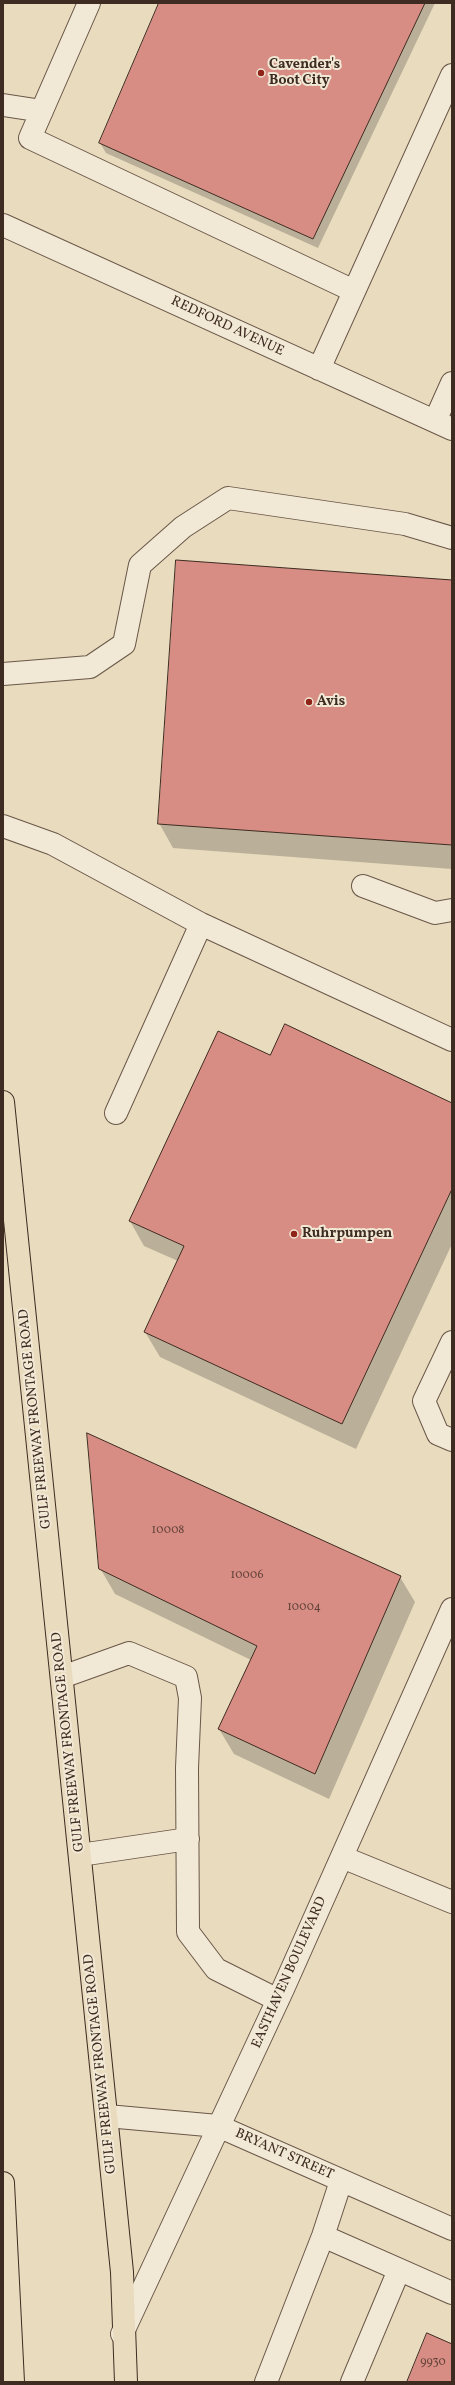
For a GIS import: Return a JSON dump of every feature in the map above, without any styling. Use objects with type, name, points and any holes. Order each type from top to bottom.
[{"type":"main road","name":"GULF FREEWAY FRONTAGE ROAD","points":[[3,1102],[122,2272],[122,2334],[126,2382]]},
{"type":"main road","points":[[3,2183],[13,2382]]},
{"type":"street","points":[[89,3],[30,138],[354,291]]},
{"type":"street","points":[[319,369],[452,74]]},
{"type":"street","points":[[3,105],[42,111]]},
{"type":"street","name":"REDFORD AVENUE","points":[[3,225],[443,425]]},
{"type":"street","points":[[443,425],[452,383]]},
{"type":"street","points":[[3,674],[90,667],[124,644],[140,565],[183,527],[228,498],[405,524],[452,538]]},
{"type":"street","points":[[3,826],[53,844],[202,924],[452,1040]]},
{"type":"street","points":[[363,886],[435,913],[452,910]]},
{"type":"street","points":[[116,1114],[202,924]]},
{"type":"street","points":[[452,1342],[424,1401],[438,1434],[452,1440]]},
{"type":"street","name":"EASTHAVEN BOULEVARD","points":[[122,2334],[278,2000],[452,1609]]},
{"type":"street","points":[[62,1677],[130,1653],[186,1677],[190,1698],[187,1768],[188,1932],[216,1969],[278,2000]]},
{"type":"street","points":[[80,1855],[188,1839]]},
{"type":"street","points":[[342,1857],[452,1902]]},
{"type":"street","name":"BRYANT STREET","points":[[107,2116],[218,2126],[452,2229]]},
{"type":"street","points":[[266,2382],[323,2236],[341,2180]]},
{"type":"street","points":[[323,2236],[452,2294]]},
{"type":"street","points":[[352,2382],[399,2270]]},
{"type":"building","name":"Cavender's Boot City","points":[[159,3],[425,3],[313,239],[99,143]]},
{"type":"building","name":"Avis","points":[[176,560],[452,580],[452,845],[158,824]]},
{"type":"building","name":"Ruhrpumpen","points":[[285,1024],[452,1103],[452,1189],[342,1424],[144,1332],[184,1246],[129,1221],[218,1031],[270,1055]]},
{"type":"building","points":[[87,1433],[401,1576],[315,1774],[218,1729],[257,1646],[99,1569]]},
{"type":"building","points":[[427,2333],[452,2344],[452,2382],[407,2382]]},
{"type":"place","name":"Cavender's Boot City","points":[[261,73]]},
{"type":"place","name":"Avis","points":[[309,702]]},
{"type":"place","name":"Ruhrpumpen","points":[[294,1234]]}]
